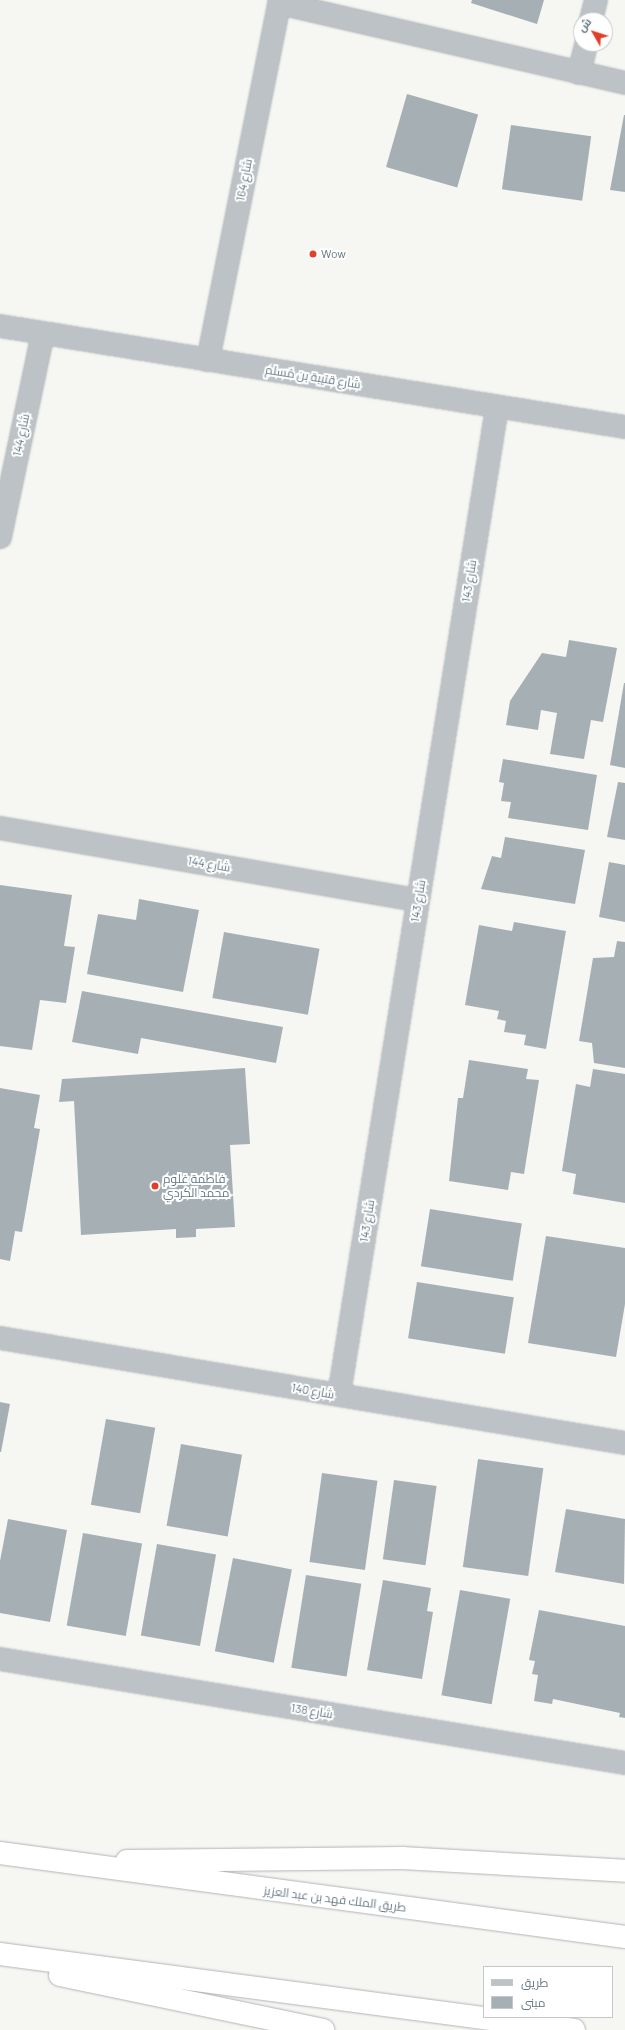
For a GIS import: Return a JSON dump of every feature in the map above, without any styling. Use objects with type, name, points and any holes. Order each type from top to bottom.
[{"type":"highway","points":[[0,1853],[46,1862],[402,1858],[625,1871]]},
{"type":"highway","name":"طريق الملك فهد بن عبد العزيز","points":[[46,1862],[625,1937]]},
{"type":"highway","points":[[0,1954],[483,2018]]},
{"type":"highway","points":[[0,1963],[323,2030]]},
{"type":"highway","points":[[483,2018],[574,2030]]},
{"type":"street","points":[[593,12],[596,0]]},
{"type":"street","points":[[279,2],[579,74],[625,83]]},
{"type":"street","name":"شارع 164","points":[[208,360],[279,2]]},
{"type":"street","points":[[579,74],[584,52]]},
{"type":"street","name":"شارع قتيبة بن مُسلم","points":[[0,326],[625,427]]},
{"type":"street","name":"شارع 144","points":[[0,537],[43,333]]},
{"type":"street","name":"شارع 143","points":[[339,1395],[497,407]]},
{"type":"street","name":"شارع 144","points":[[0,828],[418,900]]},
{"type":"street","name":"شارع 140","points":[[0,1338],[625,1443]]},
{"type":"street","name":"شارع 138","points":[[0,1659],[625,1763]]},
{"type":"building","points":[[472,0],[544,0],[537,24],[471,3]]},
{"type":"building","points":[[407,94],[478,114],[457,187],[386,167]]},
{"type":"building","points":[[625,115],[625,192],[610,190]]},
{"type":"building","points":[[511,125],[591,136],[582,201],[502,189]]},
{"type":"building","points":[[569,640],[617,648],[603,722],[591,720],[584,759],[550,754],[557,713],[541,710],[538,730],[506,725],[510,701],[542,653],[566,657]]},
{"type":"building","points":[[625,683],[625,768],[610,765]]},
{"type":"building","points":[[503,759],[597,775],[588,830],[508,818],[511,802],[501,801],[504,783],[499,782]]},
{"type":"building","points":[[618,782],[625,783],[625,840],[607,837]]},
{"type":"building","points":[[505,837],[585,850],[575,904],[481,889],[492,856],[501,858]]},
{"type":"building","points":[[609,862],[625,865],[625,922],[599,917]]},
{"type":"building","points":[[0,885],[72,895],[64,946],[75,947],[66,1003],[40,1000],[32,1050],[0,1046]]},
{"type":"building","points":[[139,899],[199,910],[183,992],[87,974],[98,914],[136,920]]},
{"type":"building","points":[[514,922],[566,931],[546,1049],[524,1045],[526,1035],[504,1032],[506,1021],[497,1019],[499,1011],[465,1005],[479,925],[512,931]]},
{"type":"building","points":[[224,932],[320,949],[308,1015],[212,998]]},
{"type":"building","points":[[617,941],[625,942],[625,1068],[594,1063],[592,1043],[579,1041],[593,958],[614,957]]},
{"type":"building","points":[[82,991],[283,1027],[276,1063],[141,1038],[138,1054],[72,1042]]},
{"type":"building","points":[[469,1060],[528,1069],[526,1079],[539,1080],[524,1174],[511,1172],[508,1190],[449,1181],[458,1098],[463,1098]]},
{"type":"building","name":"فاطمة غلوم محمد الكردي","points":[[245,1068],[250,1144],[230,1145],[235,1227],[196,1229],[196,1237],[176,1238],[176,1229],[81,1235],[74,1101],[59,1102],[62,1079]]},
{"type":"building","points":[[593,1069],[625,1074],[625,1203],[573,1194],[576,1174],[562,1171],[576,1084],[590,1087]]},
{"type":"building","points":[[0,1088],[40,1095],[34,1128],[40,1129],[22,1232],[15,1231],[10,1261],[0,1259]]},
{"type":"building","points":[[430,1209],[522,1224],[513,1281],[421,1266]]},
{"type":"building","points":[[546,1236],[625,1248],[625,1304],[616,1357],[528,1343]]},
{"type":"building","points":[[417,1282],[514,1297],[505,1354],[408,1338]]},
{"type":"building","points":[[0,1402],[10,1404],[1,1452],[0,1452]]},
{"type":"building","points":[[106,1419],[155,1428],[140,1513],[91,1505]]},
{"type":"building","points":[[181,1444],[242,1455],[228,1537],[167,1526]]},
{"type":"building","points":[[478,1459],[543,1468],[528,1576],[463,1567]]},
{"type":"building","points":[[322,1473],[377,1481],[365,1570],[309,1562]]},
{"type":"building","points":[[394,1480],[437,1486],[425,1565],[383,1559]]},
{"type":"building","points":[[566,1509],[625,1519],[624,1584],[555,1572]]},
{"type":"building","points":[[8,1519],[67,1530],[50,1622],[0,1613],[0,1561]]},
{"type":"building","points":[[83,1533],[142,1543],[126,1636],[67,1626]]},
{"type":"building","points":[[157,1544],[216,1554],[200,1646],[141,1636]]},
{"type":"building","points":[[233,1558],[292,1569],[274,1663],[215,1651]]},
{"type":"building","points":[[306,1575],[361,1584],[347,1677],[291,1668]]},
{"type":"building","points":[[383,1580],[431,1588],[427,1611],[433,1612],[422,1679],[367,1670]]},
{"type":"building","points":[[460,1590],[510,1599],[492,1704],[441,1695]]},
{"type":"building","points":[[539,1610],[625,1626],[625,1718],[619,1717],[620,1713],[553,1699],[552,1704],[534,1701],[538,1675],[532,1674],[535,1661],[529,1660]]},
{"type":"place","name":"Wow","points":[[313,254]]},
{"type":"place","name":"فاطمة غلوم محمد الكردي","points":[[155,1186]]}]
